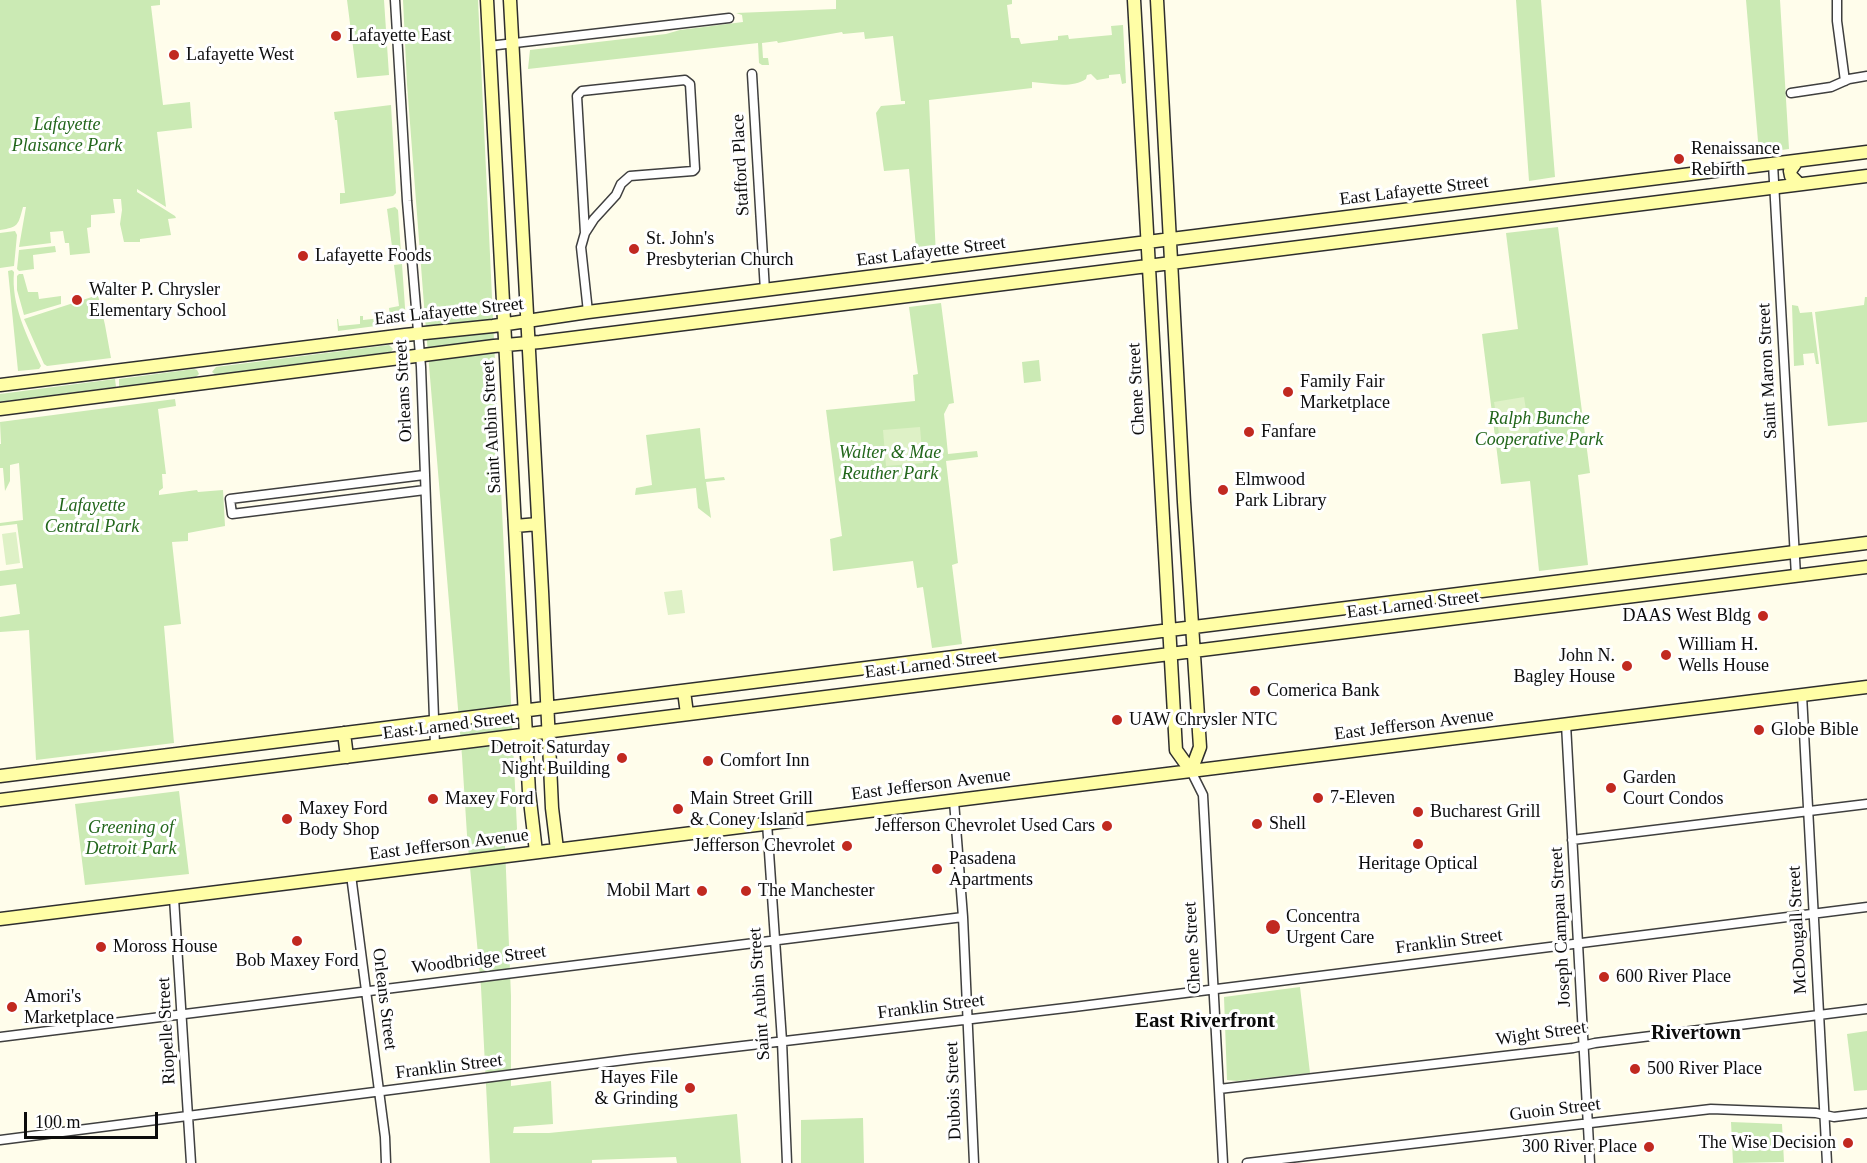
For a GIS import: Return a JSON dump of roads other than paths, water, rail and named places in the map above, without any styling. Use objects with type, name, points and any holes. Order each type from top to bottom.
[{"type":"street","name":"Orleans Street","points":[[395,0],[407,201],[420,355],[435,745]]},
{"type":"street","name":"Saint Aubin Street","points":[[487,0],[529,792],[536,852]]},
{"type":"street","points":[[510,0],[552,815],[557,849]]},
{"type":"street","name":"Chene Street","points":[[1134,0],[1176,750],[1191,771],[1203,795],[1223,1163]]},
{"type":"street","points":[[1157,0],[1184,502],[1200,747],[1191,771]]},
{"type":"street","points":[[1837,0],[1837,21],[1845,81]]},
{"type":"street","points":[[489,46],[729,18]]},
{"type":"street","name":"Stafford Place","points":[[752,74],[765,291]]},
{"type":"street","points":[[1791,93],[1831,87],[1867,76]]},
{"type":"street","points":[[585,233],[577,96],[579,93],[685,80],[688,82],[691,93],[695,169],[630,176],[594,219],[585,233],[581,248],[588,312]]},
{"type":"street","name":"East Lafayette Street","points":[[0,385],[386,337],[505,325],[588,312],[1867,152]]},
{"type":"street","points":[[1797,161],[1790,171],[1791,176],[1799,184]]},
{"type":"street","name":"Saint Maron Street","points":[[1773,164],[1796,576]]},
{"type":"street","points":[[1748,167],[1755,178],[1749,190]]},
{"type":"street","points":[[0,409],[1867,176]]},
{"type":"street","points":[[1401,210],[1404,234]]},
{"type":"street","points":[[1146,214],[1158,219],[1164,219],[1169,215]]},
{"type":"street","points":[[1196,236],[1192,248],[1199,259]]},
{"type":"street","points":[[1125,245],[1130,259],[1125,268]]},
{"type":"street","points":[[909,272],[912,295]]},
{"type":"street","points":[[1150,291],[1156,285],[1163,284],[1173,289]]},
{"type":"street","points":[[503,297],[514,301],[526,296]]},
{"type":"street","points":[[659,304],[662,326]]},
{"type":"street","points":[[549,319],[548,328],[556,339]]},
{"type":"street","points":[[386,337],[397,344],[397,354],[393,360]]},
{"type":"street","points":[[204,360],[207,383]]},
{"type":"street","points":[[507,367],[519,364],[530,367]]},
{"type":"street","points":[[1155,394],[1178,391]]},
{"type":"street","points":[[424,475],[230,499],[232,514],[425,490]]},
{"type":"street","points":[[322,488],[324,503]]},
{"type":"street","points":[[1161,504],[1184,502]]},
{"type":"street","points":[[515,526],[538,524]]},
{"type":"street","name":"East Larned Street","points":[[0,776],[1867,543]]},
{"type":"street","points":[[1818,549],[1813,561],[1818,573]]},
{"type":"street","points":[[1767,555],[1775,568],[1774,574],[1769,579]]},
{"type":"street","name":"East Larned Street","points":[[0,800],[1867,567]]},
{"type":"street","points":[[1616,574],[1618,597]]},
{"type":"street","points":[[1454,595],[1456,618]]},
{"type":"street","points":[[1168,603],[1181,610],[1191,603]]},
{"type":"street","points":[[1215,625],[1211,636],[1216,648]]},
{"type":"street","points":[[1142,634],[1150,645],[1145,657]]},
{"type":"street","points":[[865,668],[868,691]]},
{"type":"street","points":[[1173,680],[1184,672],[1196,680]]},
{"type":"street","points":[[524,687],[535,690],[546,685]]},
{"type":"street","name":"East Jefferson Avenue","points":[[0,919],[1867,687]]},
{"type":"street","points":[[684,691],[687,714]]},
{"type":"street","name":"McDougall Street","points":[[1802,695],[1827,1163]]},
{"type":"street","points":[[569,705],[566,718],[571,728]]},
{"type":"street","name":"Joseph Campau Street","points":[[1566,724],[1590,1163]]},
{"type":"street","points":[[408,725],[414,738],[409,749]]},
{"type":"street","points":[[344,733],[347,757]]},
{"type":"street","points":[[1175,734],[1188,741],[1194,739],[1199,733]]},
{"type":"street","points":[[528,756],[538,752],[549,756]]},
{"type":"street","points":[[78,767],[80,789]]},
{"type":"street","name":"Dubois Street","points":[[954,801],[963,917],[974,1163]]},
{"type":"street","points":[[1572,840],[1867,804]]},
{"type":"street","points":[[533,818],[543,820],[552,815]]},
{"type":"street","name":"Saint Aubin Street","points":[[767,823],[782,1041],[787,1163]]},
{"type":"street","name":"Orleans Street","points":[[351,875],[386,1163]]},
{"type":"street","name":"Riopelle Street","points":[[174,898],[191,1163]]},
{"type":"street","name":"Franklin Street","points":[[0,1140],[1867,907]]},
{"type":"street","name":"Woodbridge Street","points":[[0,1037],[963,917]]},
{"type":"street","name":"Wight Street","points":[[1219,1089],[1867,1009]]},
{"type":"street","name":"Guoin Street","points":[[1247,1163],[1711,1109],[1816,1113],[1834,1117],[1867,1113]]},
{"type":"place","name":"Lafayette East","points":[[336,36]]},
{"type":"place","name":"Lafayette West","points":[[174,55]]},
{"type":"place","name":"Renaissance Rebirth","points":[[1679,159]]},
{"type":"place","name":"St. John's Presbyterian Church","points":[[634,249]]},
{"type":"place","name":"Lafayette Foods","points":[[303,256]]},
{"type":"place","name":"Walter P. Chrysler Elementary School","points":[[77,300]]},
{"type":"place","name":"Family Fair Marketplace","points":[[1288,392]]},
{"type":"place","name":"Fanfare","points":[[1249,432]]},
{"type":"place","name":"Elmwood Park Library","points":[[1223,490]]},
{"type":"place","name":"DAAS West Bldg","points":[[1763,616]]},
{"type":"place","name":"William H. Wells House","points":[[1666,655]]},
{"type":"place","name":"John N. Bagley House","points":[[1627,666]]},
{"type":"place","name":"Comerica Bank","points":[[1255,691]]},
{"type":"place","name":"UAW Chrysler NTC","points":[[1117,720]]},
{"type":"place","name":"Globe Bible","points":[[1759,730]]},
{"type":"place","name":"Detroit Saturday Night Building","points":[[622,758]]},
{"type":"place","name":"Comfort Inn","points":[[708,761]]},
{"type":"place","name":"Garden Court Condos","points":[[1611,788]]},
{"type":"place","name":"7-Eleven","points":[[1318,798]]},
{"type":"place","name":"Maxey Ford","points":[[433,799]]},
{"type":"place","name":"Main Street Grill & Coney Island","points":[[678,809]]},
{"type":"place","name":"Bucharest Grill","points":[[1418,812]]},
{"type":"place","name":"Maxey Ford Body Shop","points":[[287,819]]},
{"type":"place","name":"Shell","points":[[1257,824]]},
{"type":"place","name":"Jefferson Chevrolet Used Cars","points":[[1107,826]]},
{"type":"place","name":"Heritage Optical","points":[[1418,844]]},
{"type":"place","name":"Jefferson Chevrolet","points":[[847,846]]},
{"type":"place","name":"Pasadena Apartments","points":[[937,869]]},
{"type":"place","name":"Mobil Mart","points":[[702,891]]},
{"type":"place","name":"The Manchester","points":[[746,891]]},
{"type":"place","name":"Concentra Urgent Care","points":[[1273,927]]},
{"type":"place","name":"Bob Maxey Ford","points":[[297,941]]},
{"type":"place","name":"Moross House","points":[[101,947]]},
{"type":"place","name":"600 River Place","points":[[1604,977]]},
{"type":"place","name":"Amori's Marketplace","points":[[12,1007]]},
{"type":"place","name":"500 River Place","points":[[1635,1069]]},
{"type":"place","name":"Hayes File & Grinding","points":[[690,1088]]},
{"type":"place","name":"The Wise Decision","points":[[1848,1143]]},
{"type":"place","name":"300 River Place","points":[[1649,1147]]},
{"type":"district","name":"East Riverfront","points":[[1205,1022]]},
{"type":"district","name":"Rivertown","points":[[1696,1034]]},
{"type":"park label","name":"Lafayette Plaisance Park","points":[[67,135]]},
{"type":"park label","name":"Ralph Bunche Cooperative Park","points":[[1539,429]]},
{"type":"park label","name":"Walter & Mae Reuther Park","points":[[890,463]]},
{"type":"park label","name":"Lafayette Central Park","points":[[92,516]]},
{"type":"park label","name":"Greening of Detroit Park","points":[[131,838]]}]
